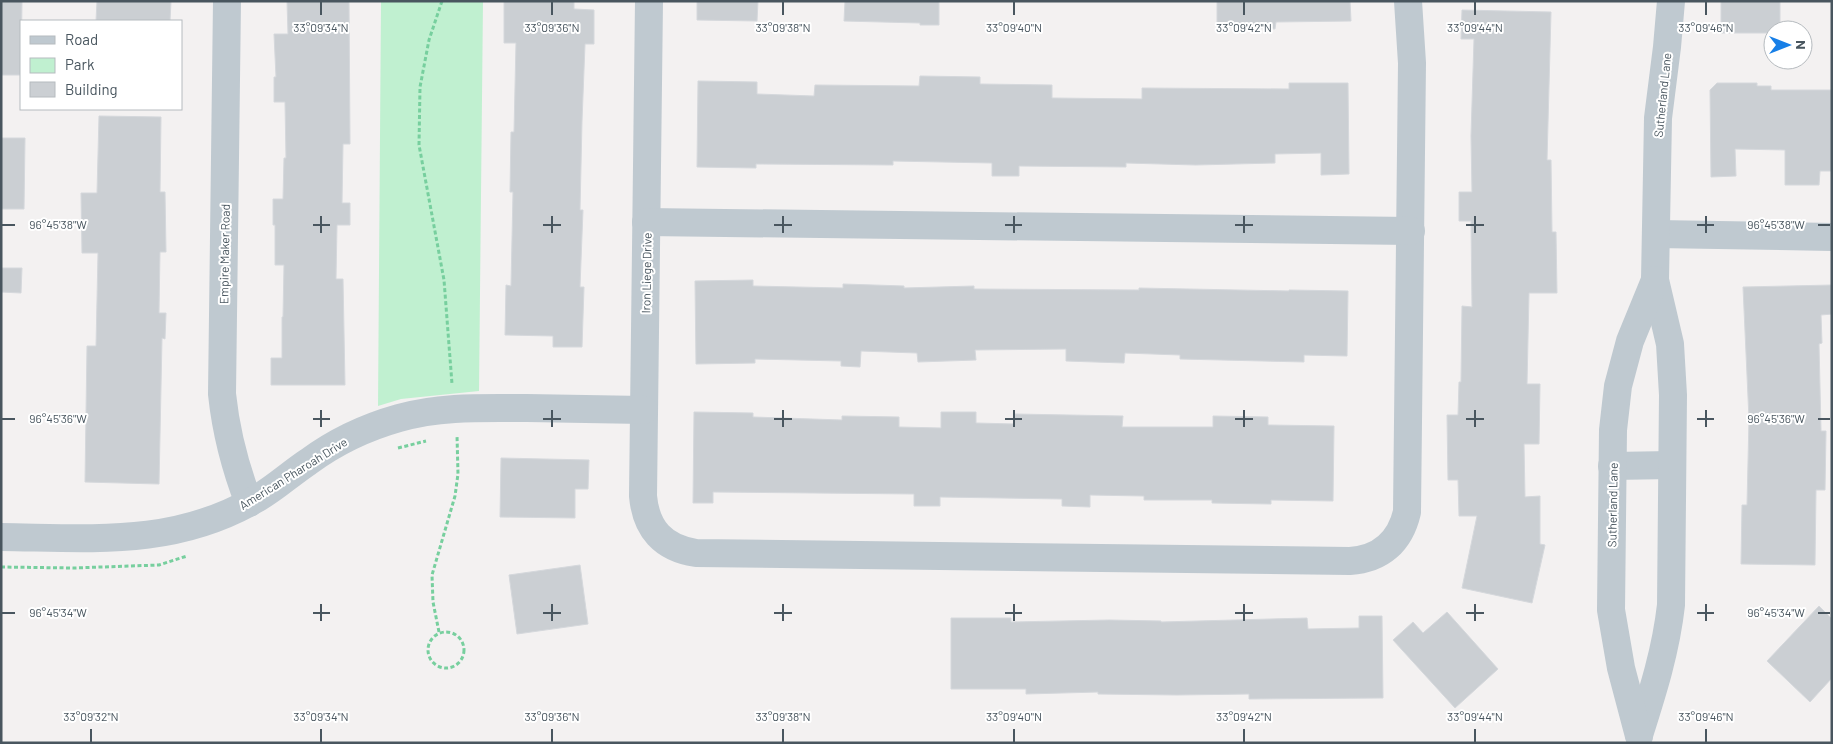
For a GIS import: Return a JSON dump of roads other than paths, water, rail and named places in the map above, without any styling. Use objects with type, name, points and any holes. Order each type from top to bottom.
[{"type":"street","name":"Empire Maker Road","points":[[228,1],[222,394],[229,442],[237,473],[249,503]]},
{"type":"street","name":"Iron Liege Drive","points":[[649,1],[644,506],[649,522],[662,539],[676,548],[696,553],[1350,561],[1373,557],[1385,550],[1397,537],[1407,512],[1411,231]]},
{"type":"street","points":[[646,222],[1411,231],[1412,63],[1408,1]]},
{"type":"street","name":"Sutherland Lane","points":[[1639,739],[1660,669],[1671,605],[1673,395],[1670,344],[1655,280],[1658,118],[1668,40],[1670,1]]},
{"type":"street","points":[[1656,234],[1832,237]]},
{"type":"street","name":"Sutherland Lane","points":[[1639,739],[1621,668],[1611,610],[1612,466],[1614,411],[1620,374],[1630,341],[1655,280]]},
{"type":"street","name":"American Pharoah Drive","points":[[1,536],[109,538],[150,536],[197,525],[228,514],[249,503],[276,487],[320,454],[362,431],[400,418],[454,408],[644,410]]},
{"type":"street","points":[[1612,466],[1672,465]]}]
